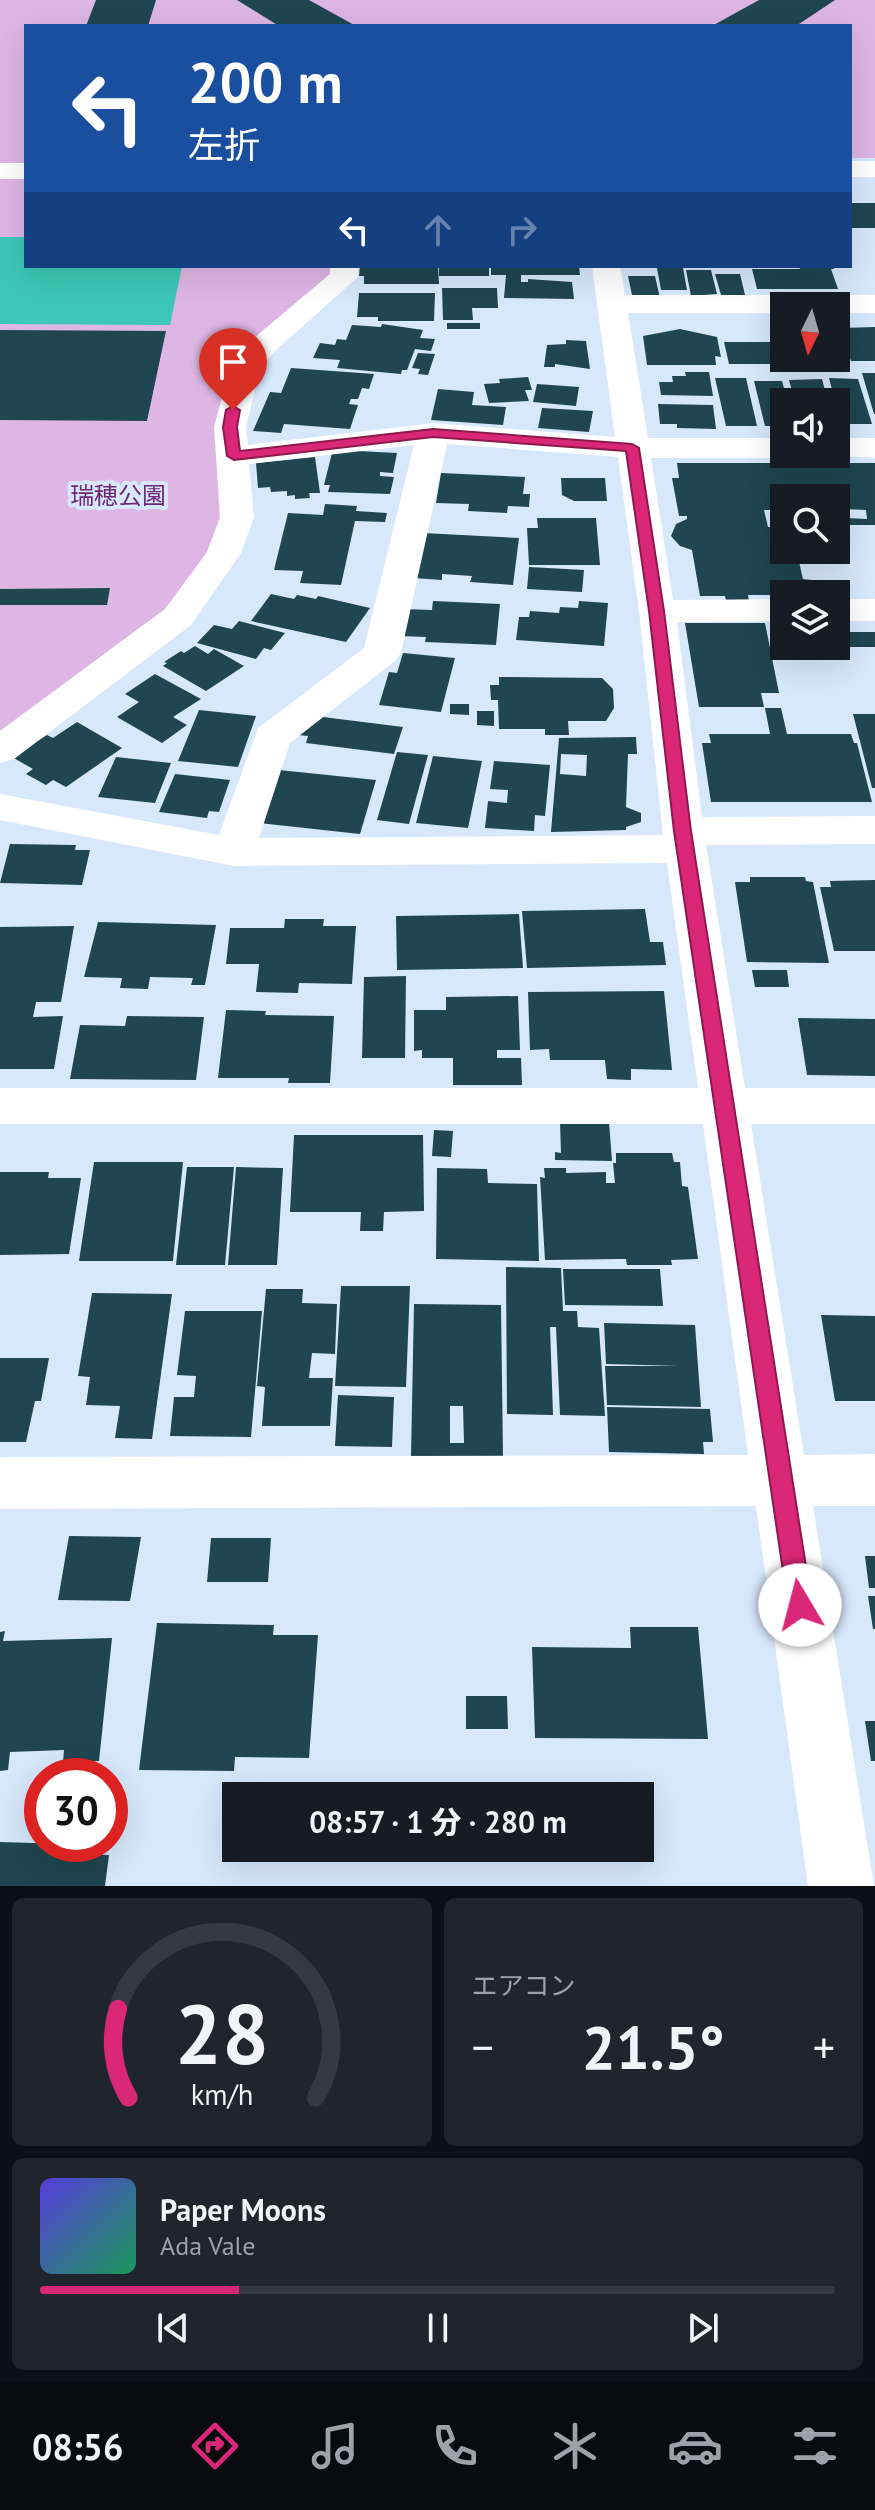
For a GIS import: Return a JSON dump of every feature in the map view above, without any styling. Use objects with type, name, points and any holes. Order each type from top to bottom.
[{"type":"street","points":[[852,169],[875,169]]},
{"type":"street","points":[[0,171],[24,171]]},
{"type":"street","points":[[0,750],[178,617],[224,553],[237,517],[230,427],[245,367],[265,344],[344,277],[344,268]]},
{"type":"street","points":[[606,268],[657,611],[684,840],[841,1886]]},
{"type":"street","points":[[610,304],[875,304]]},
{"type":"street","points":[[234,456],[433,433],[632,448],[770,448]]},
{"type":"street","points":[[234,852],[272,737],[382,653],[433,433]]},
{"type":"street","points":[[850,448],[875,448]]},
{"type":"street","points":[[657,611],[770,610]]},
{"type":"street","points":[[850,610],[875,610]]},
{"type":"street","points":[[0,807],[234,852],[684,840],[875,830]]},
{"type":"street","points":[[0,1106],[875,1106]]},
{"type":"street","points":[[0,1483],[875,1480]]},
{"type":"green space","name":"瑞穂公園","points":[[0,0],[875,0],[875,158],[852,158],[852,24],[24,24],[24,268],[342,268],[245,367],[237,517],[178,617],[0,750]]},
{"type":"shaded area","points":[[0,237],[24,237],[24,268],[182,268],[170,325],[0,324]]},
{"type":"building","points":[[96,0],[156,0],[149,24],[87,24]]},
{"type":"building","points":[[237,0],[309,0],[352,24],[276,24]]},
{"type":"building","points":[[759,0],[835,0],[799,24],[716,24]]},
{"type":"building","points":[[852,203],[875,203],[875,228],[852,228]]},
{"type":"building","points":[[360,268],[438,268],[439,284],[364,284],[364,276],[359,276]]},
{"type":"building","points":[[439,268],[489,268],[489,276],[439,276]]},
{"type":"building","points":[[491,268],[579,268],[580,275],[521,275],[521,282],[528,282],[528,279],[572,282],[574,299],[504,298],[506,275],[491,275]]},
{"type":"building","points":[[657,268],[683,268],[687,290],[661,290]]},
{"type":"building","points":[[834,268],[831,269],[838,289],[757,289],[752,269]]},
{"type":"building","points":[[686,270],[711,270],[717,294],[691,296]]},
{"type":"building","points":[[715,274],[740,274],[745,295],[721,295]]},
{"type":"building","points":[[628,276],[655,276],[660,298],[632,295]]},
{"type":"building","points":[[442,288],[497,288],[498,308],[472,308],[473,320],[443,320]]},
{"type":"building","points":[[359,293],[435,293],[434,321],[378,321],[378,317],[357,317]]},
{"type":"building","points":[[447,323],[480,323],[480,329],[447,329]]},
{"type":"building","points":[[382,324],[423,330],[420,338],[435,339],[431,351],[415,349],[407,370],[402,370],[401,374],[337,368],[340,360],[313,358],[320,343],[335,345],[337,339],[346,340],[352,325],[381,327]]},
{"type":"building","points":[[875,327],[875,361],[851,361],[850,328]]},
{"type":"building","points":[[680,329],[717,337],[721,357],[715,356],[716,365],[647,365],[643,336]]},
{"type":"building","points":[[0,330],[166,331],[147,421],[0,420]]},
{"type":"building","points":[[566,340],[586,341],[590,369],[555,364],[555,367],[544,367],[547,345],[566,344]]},
{"type":"building","points":[[724,342],[770,342],[770,364],[729,364]]},
{"type":"building","points":[[418,353],[435,354],[428,375],[418,374],[420,369],[412,368]]},
{"type":"building","points":[[291,368],[374,374],[369,389],[362,388],[358,399],[351,399],[349,404],[358,405],[350,429],[284,424],[281,433],[253,431],[270,392],[281,393]]},
{"type":"building","points":[[685,372],[709,372],[713,396],[661,395],[659,382],[673,382],[672,376],[686,376]]},
{"type":"building","points":[[862,373],[875,373],[875,414],[874,414]]},
{"type":"building","points":[[528,377],[532,390],[525,390],[529,401],[489,403],[484,384],[500,383],[499,379]]},
{"type":"building","points":[[715,378],[746,378],[757,426],[726,426]]},
{"type":"building","points":[[829,378],[858,379],[872,424],[850,424],[850,388],[832,388]]},
{"type":"building","points":[[822,379],[824,388],[791,388],[789,380]]},
{"type":"building","points":[[754,381],[782,381],[784,388],[770,388],[770,426],[765,426]]},
{"type":"building","points":[[537,384],[579,387],[576,406],[533,402]]},
{"type":"building","points":[[438,389],[474,392],[472,405],[506,407],[503,425],[431,420]]},
{"type":"building","points":[[658,404],[713,405],[716,429],[677,428],[677,424],[660,424]]},
{"type":"building","points":[[542,408],[593,411],[589,432],[538,428]]},
{"type":"building","points":[[339,450],[397,453],[393,473],[380,472],[380,476],[394,477],[390,494],[328,492],[330,485],[324,485],[332,453]]},
{"type":"building","points":[[315,457],[320,493],[309,493],[310,498],[295,499],[295,495],[287,496],[287,491],[271,492],[270,487],[258,488],[256,463]]},
{"type":"building","points":[[677,463],[770,463],[770,468],[850,468],[850,463],[875,463],[875,525],[850,525],[850,518],[867,519],[866,510],[850,509],[850,484],[770,484],[770,510],[764,510],[770,527],[770,564],[800,564],[803,579],[812,580],[770,580],[770,595],[748,595],[749,601],[726,601],[725,596],[700,596],[692,550],[680,546],[671,536],[676,524],[687,519],[687,516],[679,516],[672,478],[679,478]]},
{"type":"building","points":[[441,473],[525,477],[523,494],[530,494],[529,507],[508,506],[507,513],[468,511],[469,504],[436,503]]},
{"type":"building","points":[[561,478],[605,478],[607,501],[574,501],[562,495]]},
{"type":"building","points":[[325,504],[357,506],[356,511],[387,513],[385,522],[355,521],[341,585],[300,583],[303,571],[274,570],[288,513],[323,515]]},
{"type":"building","points":[[537,518],[596,518],[600,565],[529,565],[527,528],[538,528]]},
{"type":"building","points":[[423,533],[519,538],[513,585],[470,582],[472,576],[442,574],[442,580],[414,578]]},
{"type":"building","points":[[529,567],[584,570],[582,592],[527,589]]},
{"type":"building","points":[[110,588],[107,605],[0,605],[0,589]]},
{"type":"building","points":[[271,594],[294,599],[297,595],[316,599],[318,596],[370,608],[346,642],[251,621]]},
{"type":"building","points":[[433,601],[500,604],[496,645],[425,642],[426,637],[399,636],[404,609],[432,610]]},
{"type":"building","points":[[579,601],[608,603],[604,646],[516,640],[519,617],[529,617],[530,611],[559,613],[560,607],[578,608]]},
{"type":"building","points":[[239,621],[285,633],[271,650],[264,648],[256,659],[197,643],[214,625],[232,629]]},
{"type":"building","points":[[685,623],[765,623],[779,693],[761,693],[764,707],[699,707]]},
{"type":"building","points":[[850,632],[875,632],[875,647],[850,647]]},
{"type":"building","points":[[195,646],[208,654],[214,649],[244,666],[206,691],[163,666],[167,663],[164,662],[181,651],[184,653]]},
{"type":"building","points":[[403,653],[455,658],[441,712],[379,705],[389,672],[397,673]]},
{"type":"building","points":[[155,674],[201,699],[173,717],[187,725],[162,743],[117,717],[139,702],[125,694]]},
{"type":"building","points":[[499,677],[602,678],[613,689],[614,708],[606,721],[568,721],[569,735],[545,735],[545,729],[499,729],[498,700],[491,700],[490,685],[499,685]]},
{"type":"building","points":[[450,704],[469,704],[469,715],[450,714]]},
{"type":"building","points":[[765,708],[781,708],[787,734],[851,734],[854,743],[857,743],[872,802],[711,802],[702,743],[711,743],[709,734],[770,734]]},
{"type":"building","points":[[199,710],[256,716],[238,767],[178,761]]},
{"type":"building","points":[[477,711],[494,711],[494,726],[477,725]]},
{"type":"building","points":[[853,714],[875,714],[875,788],[872,788]]},
{"type":"building","points":[[315,716],[403,727],[394,754],[306,743],[308,736],[298,735]]},
{"type":"building","points":[[77,722],[122,748],[66,787],[53,780],[46,785],[26,774],[33,769],[12,757],[47,735],[53,738]]},
{"type":"building","points":[[636,737],[637,754],[628,754],[626,807],[641,813],[641,822],[626,827],[626,830],[551,832],[559,738]],"holes":[[[561,754],[587,755],[586,776],[560,774]]]},
{"type":"building","points":[[397,752],[428,755],[409,824],[377,820]]},
{"type":"building","points":[[433,756],[482,761],[468,828],[416,823]]},
{"type":"building","points":[[116,757],[171,763],[155,803],[98,797]]},
{"type":"building","points":[[494,761],[550,765],[545,816],[535,815],[534,831],[485,828],[488,801],[507,803],[508,790],[490,789]]},
{"type":"building","points":[[279,770],[376,780],[360,834],[259,823]]},
{"type":"building","points":[[175,774],[230,780],[219,812],[209,811],[207,818],[159,812]]},
{"type":"building","points":[[10,844],[76,845],[75,850],[90,850],[82,885],[0,883]]},
{"type":"building","points":[[750,877],[805,877],[806,881],[813,882],[829,963],[747,962],[735,882],[750,882]]},
{"type":"building","points":[[875,880],[875,951],[834,951],[820,887],[831,887],[830,881]]},
{"type":"building","points":[[645,909],[650,942],[663,942],[666,965],[527,968],[522,911]]},
{"type":"building","points":[[519,914],[523,968],[397,970],[396,916]]},
{"type":"building","points":[[285,919],[324,919],[323,926],[356,926],[352,984],[299,983],[298,993],[256,992],[259,964],[226,964],[230,928],[284,928]]},
{"type":"building","points":[[98,922],[216,925],[205,985],[191,985],[193,978],[150,977],[148,989],[120,988],[122,978],[84,977]]},
{"type":"building","points":[[74,926],[61,1002],[36,1002],[33,1017],[63,1016],[54,1069],[0,1069],[0,927]]},
{"type":"building","points":[[752,970],[787,970],[789,987],[755,987]]},
{"type":"building","points":[[406,976],[405,1058],[362,1058],[364,977]]},
{"type":"building","points":[[664,991],[672,1070],[631,1069],[631,1080],[607,1079],[605,1060],[550,1060],[549,1049],[530,1050],[528,992]]},
{"type":"building","points":[[518,996],[520,1050],[497,1050],[497,1058],[521,1058],[522,1085],[453,1085],[453,1058],[422,1058],[422,1050],[414,1051],[414,1010],[446,1010],[446,997]]},
{"type":"building","points":[[226,1010],[266,1011],[265,1015],[334,1016],[330,1083],[288,1083],[289,1078],[218,1078]]},
{"type":"building","points":[[127,1016],[204,1017],[196,1080],[70,1079],[80,1025],[125,1026]]},
{"type":"building","points":[[798,1018],[875,1019],[875,1076],[807,1075]]},
{"type":"building","points":[[560,1122],[609,1122],[612,1161],[555,1160],[555,1152],[561,1153]]},
{"type":"building","points":[[434,1130],[453,1131],[451,1157],[432,1156]]},
{"type":"building","points":[[294,1135],[423,1135],[424,1211],[384,1212],[383,1231],[360,1231],[361,1212],[290,1212]]},
{"type":"building","points":[[616,1153],[672,1153],[674,1162],[680,1162],[682,1186],[688,1187],[698,1259],[671,1260],[672,1265],[627,1265],[626,1259],[545,1260],[540,1177],[545,1178],[544,1168],[566,1168],[566,1173],[606,1172],[606,1183],[615,1183],[613,1163],[616,1163]]},
{"type":"building","points":[[94,1162],[183,1162],[173,1261],[79,1261]]},
{"type":"building","points":[[187,1167],[234,1167],[225,1265],[176,1265]]},
{"type":"building","points":[[236,1167],[283,1168],[277,1265],[228,1265]]},
{"type":"building","points":[[437,1168],[487,1169],[488,1183],[537,1184],[539,1261],[436,1259]]},
{"type":"building","points":[[0,1172],[49,1172],[48,1178],[81,1178],[69,1254],[0,1255]]},
{"type":"building","points":[[506,1267],[561,1268],[563,1311],[577,1311],[578,1327],[599,1328],[605,1416],[560,1415],[556,1327],[550,1327],[553,1415],[507,1414]]},
{"type":"building","points":[[563,1269],[660,1269],[663,1306],[565,1305]]},
{"type":"building","points":[[341,1286],[410,1286],[406,1387],[335,1386]]},
{"type":"building","points":[[266,1289],[303,1289],[302,1303],[337,1304],[335,1354],[312,1353],[309,1378],[333,1378],[330,1426],[262,1426],[265,1387],[257,1386]]},
{"type":"building","points":[[92,1293],[172,1294],[152,1439],[115,1438],[120,1406],[86,1405],[90,1377],[78,1376]]},
{"type":"building","points":[[414,1304],[501,1305],[503,1457],[411,1456]],"holes":[[[450,1406],[463,1406],[464,1443],[450,1443]]]},
{"type":"building","points":[[185,1311],[262,1311],[251,1437],[170,1436],[174,1397],[194,1397],[196,1376],[177,1375]]},
{"type":"building","points":[[821,1315],[875,1316],[875,1401],[835,1401]]},
{"type":"building","points":[[604,1323],[695,1325],[701,1407],[607,1405],[605,1366],[679,1366],[606,1364]]},
{"type":"building","points":[[0,1358],[49,1358],[41,1401],[35,1401],[26,1442],[0,1442]]},
{"type":"building","points":[[338,1395],[394,1397],[392,1447],[335,1446]]},
{"type":"building","points":[[607,1407],[710,1409],[713,1442],[703,1442],[704,1454],[609,1452]]},
{"type":"building","points":[[69,1536],[141,1537],[130,1601],[58,1600]]},
{"type":"building","points":[[211,1538],[271,1538],[268,1582],[207,1582]]},
{"type":"building","points":[[865,1556],[875,1556],[875,1588],[869,1588]]},
{"type":"building","points":[[868,1596],[875,1596],[875,1629],[873,1629]]},
{"type":"building","points":[[157,1623],[274,1625],[273,1635],[318,1635],[309,1758],[235,1757],[234,1771],[139,1770]]},
{"type":"building","points":[[630,1627],[698,1627],[708,1739],[535,1738],[532,1647],[631,1648]]},
{"type":"building","points":[[5,1631],[3,1641],[112,1638],[99,1758],[63,1758],[64,1750],[10,1752],[8,1770],[0,1771],[0,1632]]},
{"type":"building","points":[[466,1696],[507,1696],[508,1729],[466,1729]]},
{"type":"building","points":[[865,1721],[875,1721],[875,1761],[871,1761]]},
{"type":"building","points":[[0,1842],[24,1843],[24,1862],[108,1862],[105,1886],[0,1886]]},
{"type":"route","points":[[233,410],[230,427],[234,456],[433,433],[632,448],[657,611],[683,831],[800,1605]]}]
